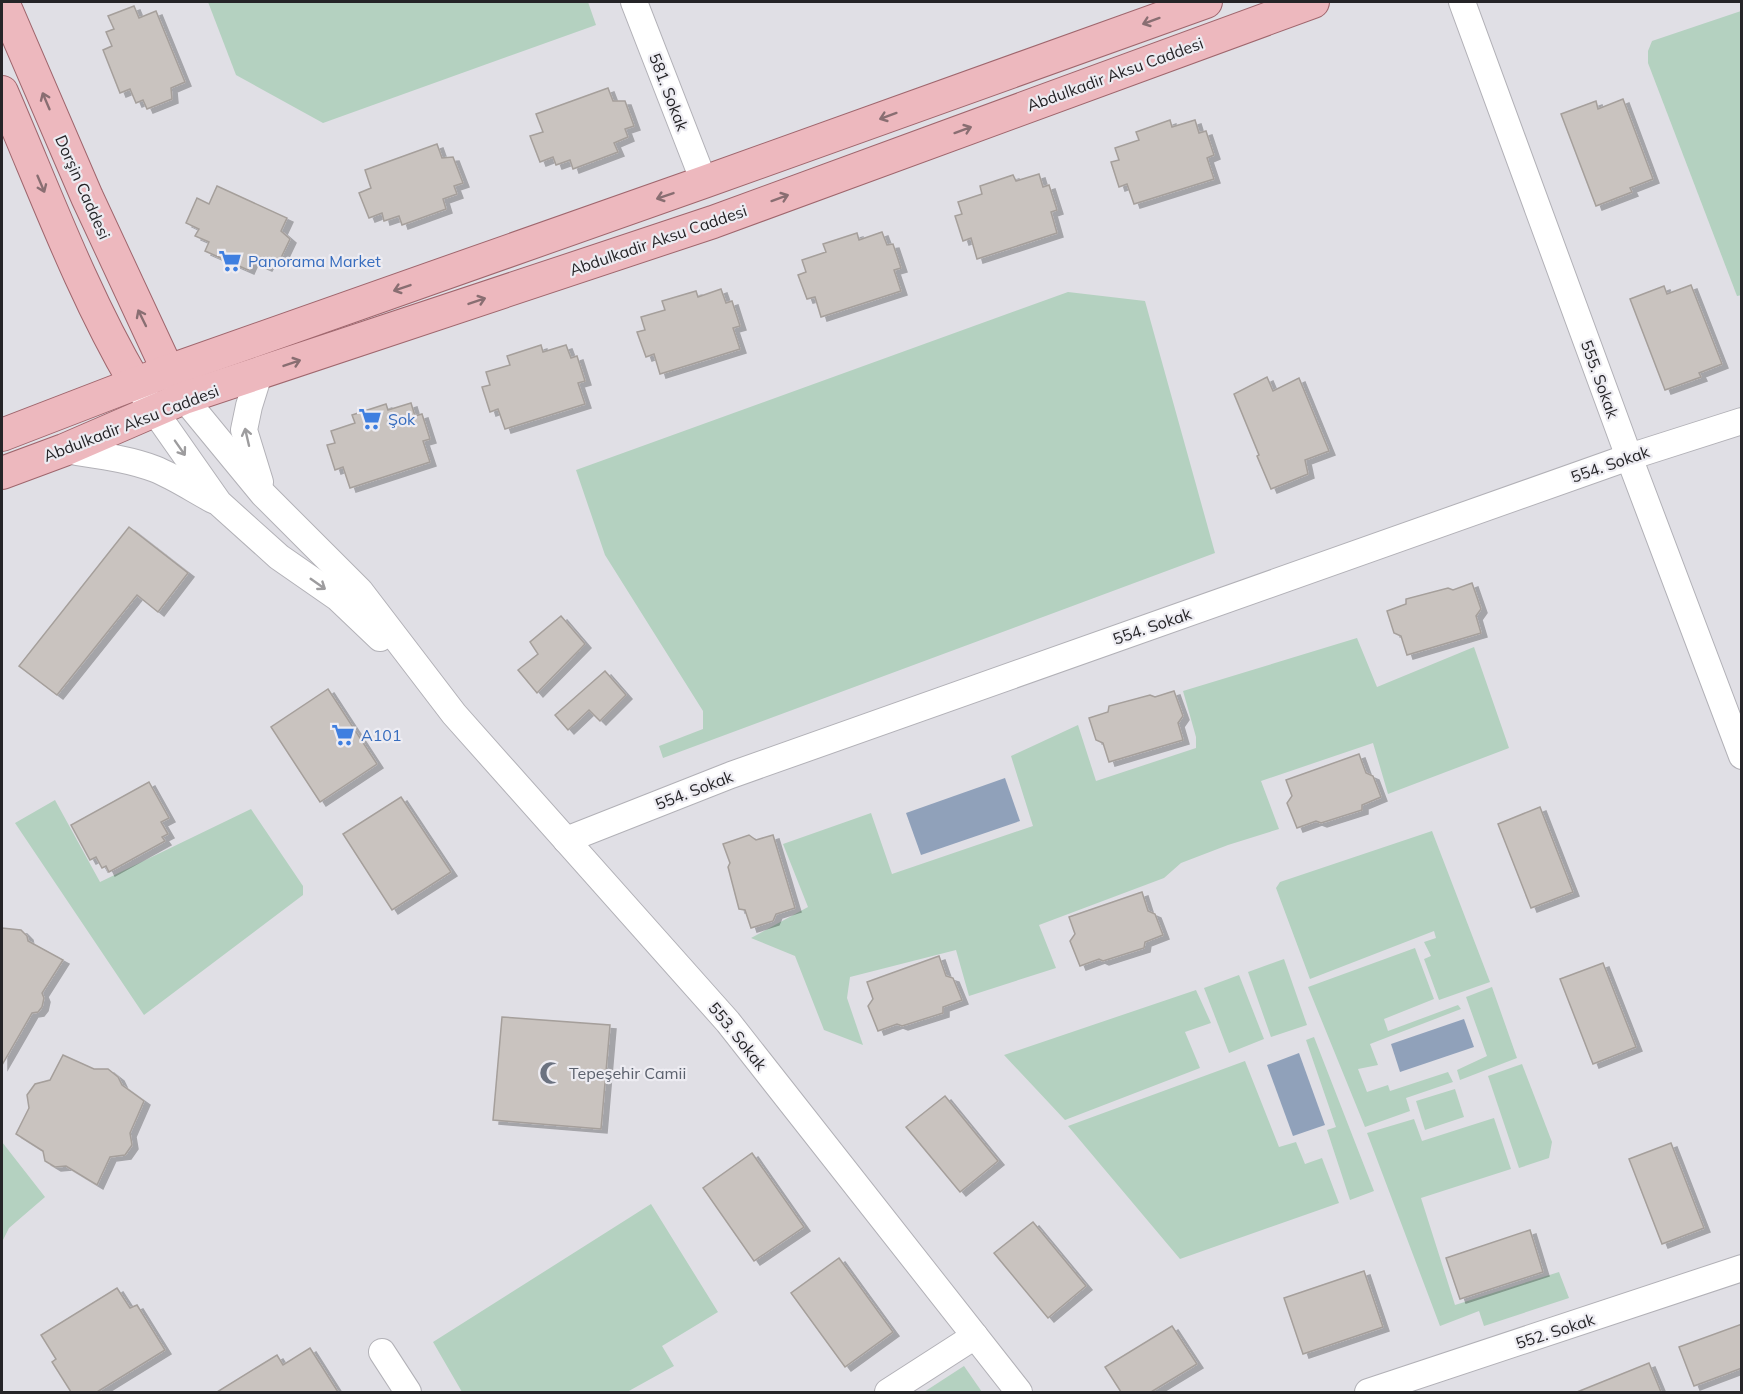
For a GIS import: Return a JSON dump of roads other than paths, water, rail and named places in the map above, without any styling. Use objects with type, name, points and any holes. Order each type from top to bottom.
[{"type":"main road","name":"Dorşin Caddesi","points":[[3,2],[87,197],[168,371]]},
{"type":"main road","points":[[2,435],[135,382],[1206,2]]},
{"type":"main road","name":"Abdulkadir Aksu Caddesi","points":[[2,473],[64,450],[184,398],[713,222],[1313,2]]},
{"type":"main road","points":[[2,92],[86,287],[118,354],[135,382]]},
{"type":"street","name":"581. Sokak","points":[[634,2],[704,182]]},
{"type":"street","name":"555. Sokak","points":[[1462,2],[1629,457],[1742,756]]},
{"type":"street","points":[[168,371],[184,398],[263,494],[360,591],[439,693]]},
{"type":"street","points":[[259,374],[244,430],[263,494]]},
{"type":"street","points":[[135,382],[219,503],[279,557],[338,598],[439,693]]},
{"type":"street","name":"554. Sokak","points":[[566,840],[731,775],[1629,457],[1742,421]]},
{"type":"street","points":[[64,450],[146,466],[219,503]]},
{"type":"street","name":"553. Sokak","points":[[439,693],[454,714],[728,1022],[1019,1392]]},
{"type":"street","name":"552. Sokak","points":[[1368,1392],[1742,1268]]},
{"type":"street","points":[[888,1392],[975,1336]]},
{"type":"street","points":[[382,1352],[408,1392]]},
{"type":"water","points":[[1005,778],[1020,821],[921,855],[906,813]]},
{"type":"water","points":[[1464,1019],[1474,1047],[1400,1072],[1391,1044]]},
{"type":"water","points":[[1299,1053],[1325,1125],[1293,1136],[1267,1065]]},
{"type":"place","name":"Panorama Market","points":[[230,261]]},
{"type":"place","name":"Şok","points":[[370,419]]},
{"type":"place","name":"A101","points":[[343,735]]},
{"type":"place","name":"Tepeşehir Camii","points":[[551,1073]]}]
